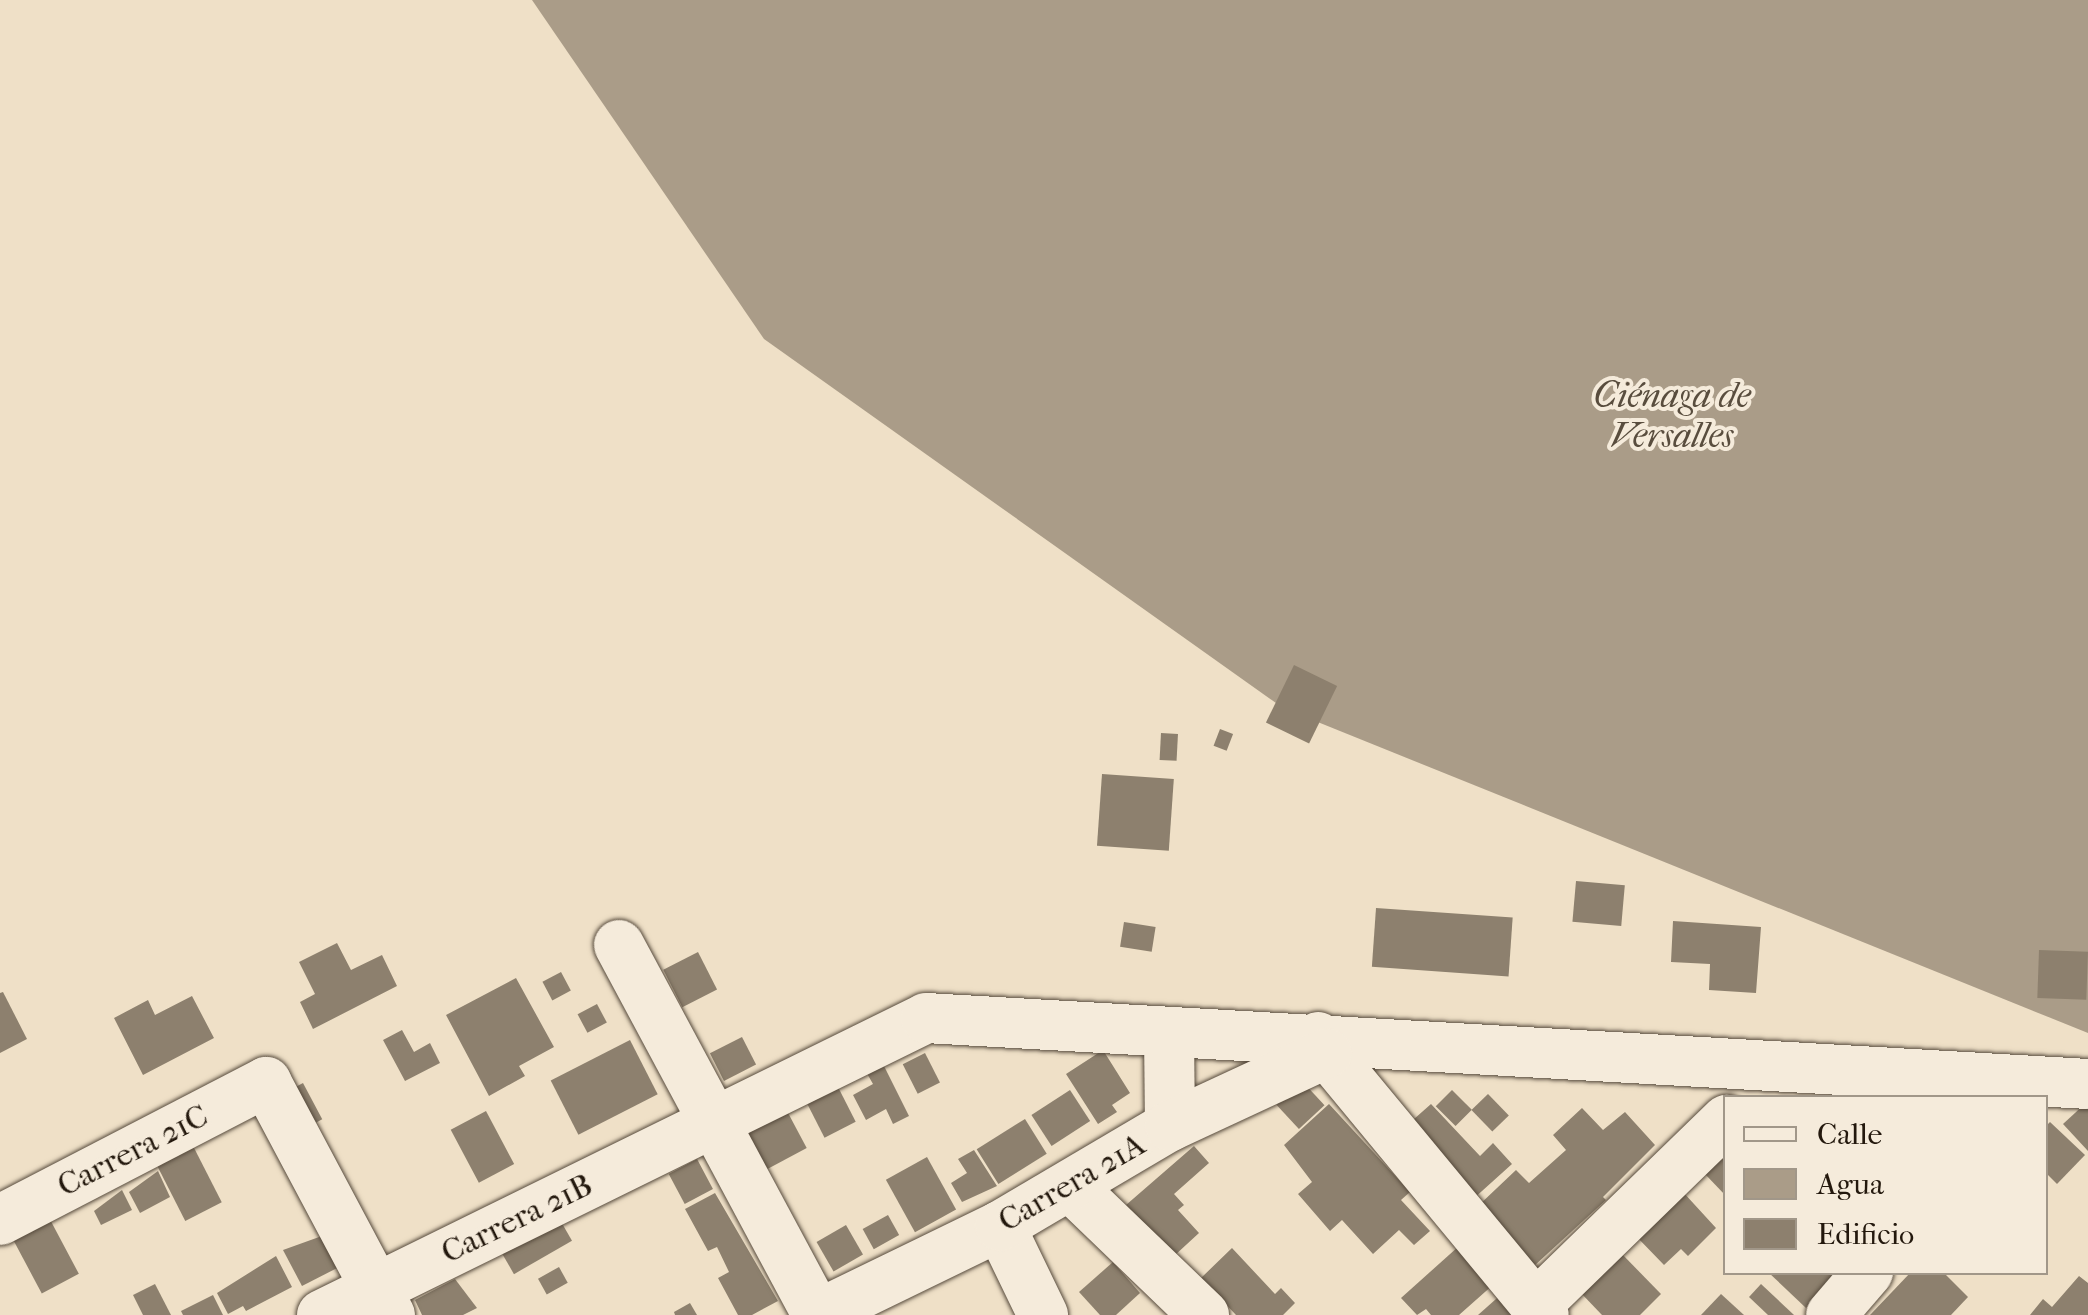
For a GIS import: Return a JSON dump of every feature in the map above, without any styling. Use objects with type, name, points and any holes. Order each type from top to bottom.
[{"type":"street","points":[[619,945],[711,1124],[817,1315]]},
{"type":"street","name":"Carrera 21B","points":[[322,1315],[383,1302],[711,1124],[926,1018],[1169,1032],[1764,1083],[2030,1088],[2088,1084]]},
{"type":"street","points":[[1169,1032],[1170,1126]]},
{"type":"street","points":[[1322,1045],[1539,1310],[1723,1123]]},
{"type":"street","name":"Carrera 21A","points":[[817,1315],[1000,1226],[1170,1126],[1322,1045]]},
{"type":"street","name":"Carrera 21C","points":[[0,1220],[266,1082],[383,1302]]},
{"type":"street","points":[[1070,1186],[1204,1315]]},
{"type":"street","points":[[1000,1226],[1044,1315]]},
{"type":"street","points":[[1831,1315],[1865,1275]]},
{"type":"water","name":"Ciénaga de Versalles","points":[[532,0],[2088,0],[2088,1033],[1283,708],[764,339]]},
{"type":"building","points":[[1294,665],[1337,686],[1309,744],[1266,723]]},
{"type":"building","points":[[1220,729],[1233,734],[1227,751],[1214,746]]},
{"type":"building","points":[[1161,733],[1178,734],[1177,761],[1160,760]]},
{"type":"building","points":[[1102,774],[1174,779],[1169,851],[1097,846]]},
{"type":"building","points":[[1576,881],[1625,885],[1621,926],[1572,922]]},
{"type":"building","points":[[1376,908],[1513,918],[1509,976],[1372,967]]},
{"type":"building","points":[[1673,921],[1761,927],[1756,993],[1709,990],[1710,964],[1671,962]]},
{"type":"building","points":[[1124,922],[1156,927],[1152,952],[1120,947]]},
{"type":"building","points":[[337,943],[351,970],[382,955],[397,986],[313,1029],[300,1002],[315,994],[299,962]]},
{"type":"building","points":[[2039,950],[2088,952],[2086,1000],[2037,998]]},
{"type":"building","points":[[698,952],[717,989],[682,1007],[663,970]]},
{"type":"building","points":[[561,972],[571,991],[552,1000],[542,982]]},
{"type":"building","points":[[516,978],[554,1047],[519,1066],[525,1076],[489,1096],[446,1015]]},
{"type":"building","points":[[3,992],[27,1039],[0,1053],[0,993]]},
{"type":"building","points":[[192,996],[214,1038],[143,1075],[114,1018],[148,1000],[155,1015]]},
{"type":"building","points":[[597,1004],[607,1023],[587,1033],[578,1014]]},
{"type":"building","points":[[402,1030],[414,1052],[430,1043],[440,1063],[405,1081],[383,1040]]},
{"type":"building","points":[[742,1037],[756,1065],[724,1081],[710,1053]]},
{"type":"building","points":[[630,1040],[658,1094],[578,1135],[551,1080]]},
{"type":"building","points":[[1103,1050],[1130,1093],[1112,1105],[1117,1112],[1098,1124],[1066,1074]]},
{"type":"building","points":[[925,1053],[940,1082],[918,1094],[903,1064]]},
{"type":"building","points":[[882,1062],[909,1116],[893,1124],[886,1109],[866,1120],[853,1095],[873,1084],[865,1070]]},
{"type":"building","points":[[1302,1081],[1325,1105],[1299,1129],[1276,1105]]},
{"type":"building","points":[[303,1083],[322,1119],[306,1128],[287,1091]]},
{"type":"building","points":[[838,1087],[856,1122],[825,1138],[807,1103]]},
{"type":"building","points":[[1070,1090],[1090,1121],[1052,1146],[1031,1115]]},
{"type":"building","points":[[1452,1090],[1472,1110],[1456,1126],[1436,1106]]},
{"type":"building","points":[[1488,1094],[1509,1116],[1492,1132],[1471,1110]]},
{"type":"building","points":[[2088,1101],[2088,1151],[2063,1124]]},
{"type":"building","points":[[1329,1104],[1410,1192],[1401,1200],[1430,1231],[1414,1245],[1399,1230],[1373,1254],[1342,1220],[1330,1231],[1298,1194],[1312,1182],[1284,1145]]},
{"type":"building","points":[[1431,1104],[1480,1156],[1493,1143],[1512,1164],[1472,1200],[1405,1127]]},
{"type":"building","points":[[1582,1108],[1603,1130],[1625,1112],[1655,1145],[1603,1197],[1606,1200],[1534,1266],[1478,1206],[1516,1170],[1529,1183],[1566,1150],[1553,1135]]},
{"type":"building","points":[[486,1111],[514,1164],[479,1183],[451,1130]]},
{"type":"building","points":[[787,1111],[807,1148],[767,1169],[747,1132]]},
{"type":"building","points":[[1025,1119],[1047,1154],[998,1184],[977,1149]]},
{"type":"building","points":[[2048,1124],[2085,1155],[2057,1184],[2048,1175]]},
{"type":"building","points":[[190,1140],[222,1202],[185,1221],[153,1159]]},
{"type":"building","points":[[1194,1146],[1209,1163],[1174,1194],[1184,1205],[1178,1210],[1199,1233],[1174,1256],[1126,1205]]},
{"type":"building","points":[[974,1150],[997,1186],[962,1202],[951,1183],[967,1173],[958,1159]]},
{"type":"building","points":[[927,1157],[956,1209],[915,1232],[886,1180]]},
{"type":"building","points":[[1720,1157],[1723,1160],[1723,1193],[1704,1173]]},
{"type":"building","points":[[697,1159],[713,1189],[685,1204],[669,1174]]},
{"type":"building","points":[[158,1171],[170,1197],[140,1213],[129,1192]]},
{"type":"building","points":[[122,1190],[132,1210],[101,1225],[94,1211]]},
{"type":"building","points":[[1683,1192],[1716,1228],[1688,1256],[1681,1249],[1664,1265],[1634,1234]]},
{"type":"building","points":[[715,1193],[778,1301],[752,1315],[738,1315],[718,1278],[729,1272],[717,1247],[708,1251],[685,1209]]},
{"type":"building","points":[[552,1206],[572,1241],[514,1274],[494,1240]]},
{"type":"building","points":[[46,1212],[79,1274],[42,1294],[9,1232]]},
{"type":"building","points":[[888,1215],[899,1235],[874,1249],[863,1229]]},
{"type":"building","points":[[846,1225],[863,1254],[834,1271],[817,1242]]},
{"type":"building","points":[[333,1232],[343,1265],[302,1286],[283,1250]]},
{"type":"building","points":[[1459,1246],[1494,1284],[1459,1315],[1431,1315],[1426,1309],[1417,1315],[1401,1298]]},
{"type":"building","points":[[1232,1248],[1275,1294],[1281,1288],[1295,1303],[1283,1315],[1236,1315],[1201,1278]]},
{"type":"building","points":[[1620,1252],[1661,1294],[1640,1315],[1602,1315],[1579,1291]]},
{"type":"building","points":[[276,1256],[292,1287],[246,1311],[243,1306],[228,1314],[217,1293]]},
{"type":"building","points":[[1113,1262],[1140,1293],[1116,1315],[1100,1315],[1079,1292]]},
{"type":"building","points":[[559,1267],[568,1283],[547,1294],[538,1279]]},
{"type":"building","points":[[1771,1275],[1836,1275],[1806,1308]]},
{"type":"building","points":[[1908,1275],[1946,1275],[1968,1297],[1951,1315],[1870,1315]]},
{"type":"building","points":[[2079,1276],[2088,1283],[2088,1315],[2030,1315],[2043,1299],[2052,1307]]},
{"type":"building","points":[[455,1279],[477,1308],[463,1315],[422,1315],[415,1300]]},
{"type":"building","points":[[155,1284],[171,1315],[143,1315],[133,1295]]},
{"type":"building","points":[[1761,1284],[1794,1315],[1768,1315],[1749,1297]]},
{"type":"building","points":[[1505,1290],[1529,1315],[1478,1315],[1496,1299]]},
{"type":"building","points":[[1721,1294],[1744,1315],[1701,1315]]},
{"type":"building","points":[[213,1295],[223,1315],[183,1315],[181,1311]]},
{"type":"building","points":[[690,1303],[697,1315],[675,1315],[674,1312]]}]
